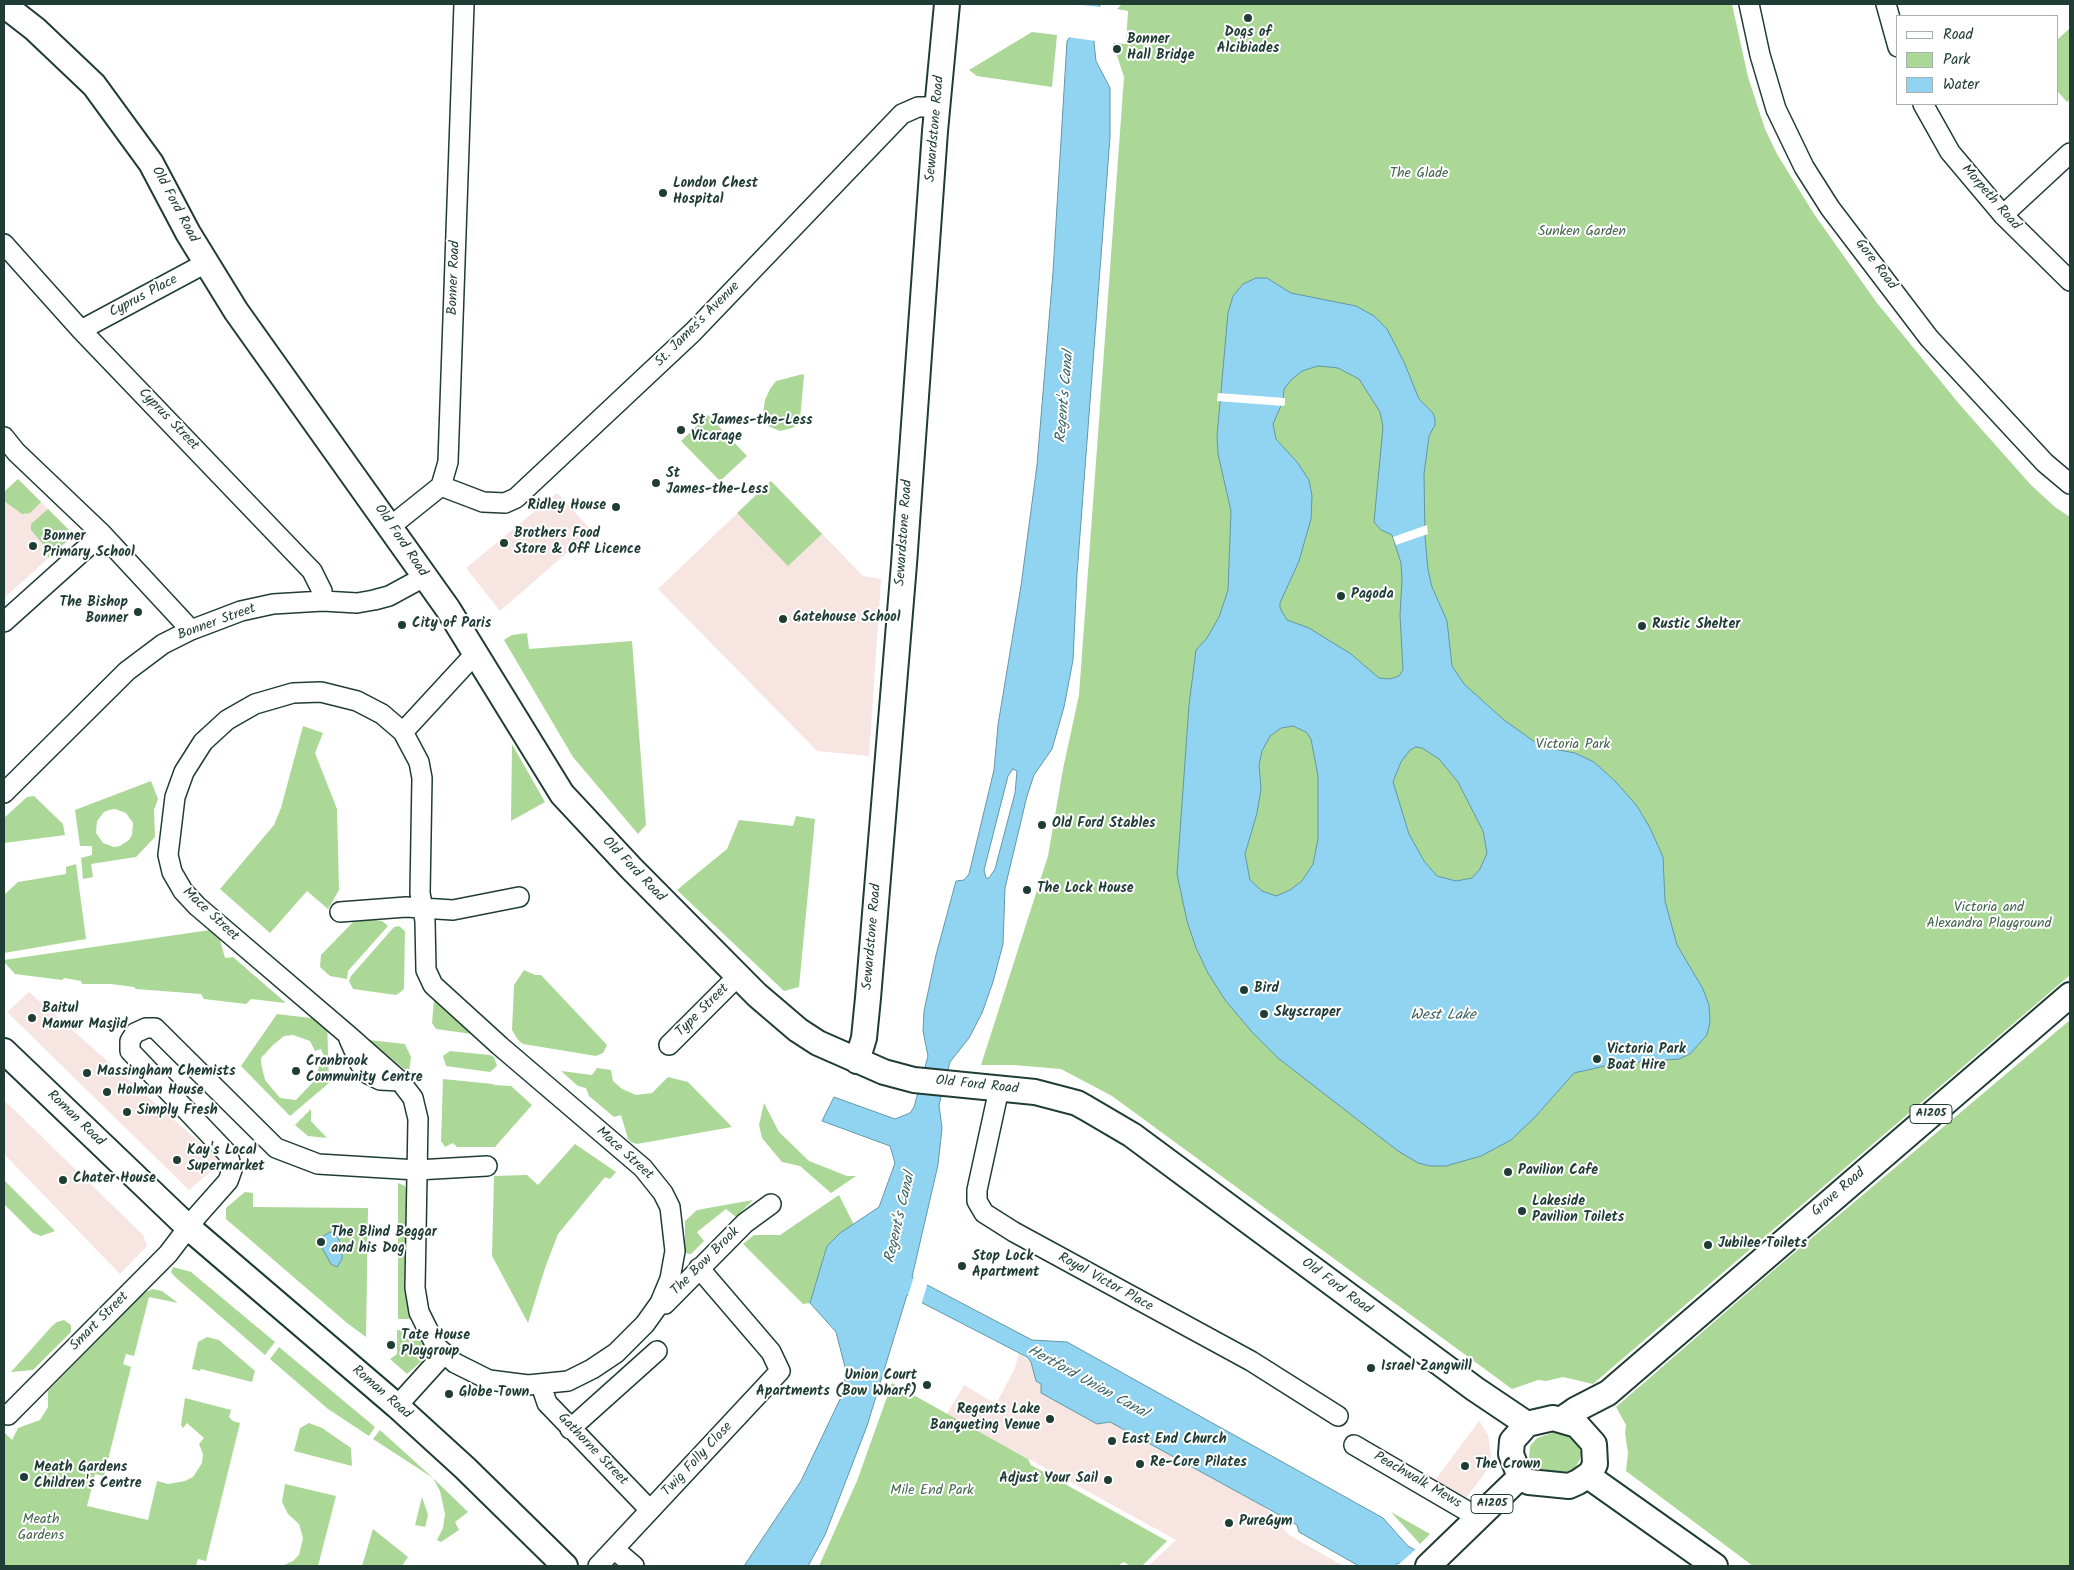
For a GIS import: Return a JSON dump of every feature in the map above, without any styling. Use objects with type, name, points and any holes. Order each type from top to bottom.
[{"type":"main road","name":"Sewardstone Road","points":[[857,1061],[864,1038],[868,998],[904,564],[943,4]]},
{"type":"main road","name":"Old Ford Road","points":[[4,6],[35,29],[94,85],[151,163],[206,263],[236,311],[391,526],[424,577],[448,609],[474,655],[562,794],[631,868],[738,976],[798,1030],[818,1043],[857,1061],[914,1080],[1035,1092],[1077,1103],[1132,1135],[1468,1384],[1527,1424]]},
{"type":"main road","name":"Grove Road","points":[[1562,1419],[1608,1392],[2070,995]]},
{"type":"main road","name":"Roman Road","points":[[4,1051],[189,1228],[397,1406],[465,1468],[565,1566]]},
{"type":"main road","name":"Grove Road","points":[[1588,1436],[1608,1392]]},
{"type":"main road","points":[[1527,1424],[1536,1420],[1562,1419],[1577,1425],[1594,1444],[1594,1464],[1588,1476],[1715,1566]]},
{"type":"main road","name":"A1205","points":[[1527,1424],[1512,1442],[1511,1454],[1520,1477],[1529,1482],[1552,1486],[1569,1486],[1588,1476]]},
{"type":"main road","name":"A1205","points":[[1428,1566],[1520,1477]]},
{"type":"street","name":"Bonner Road","points":[[441,486],[448,458],[464,4]]},
{"type":"street","name":"Gore Road","points":[[1750,4],[1760,54],[1776,108],[1804,167],[1830,208],[1930,338],[2045,463],[2070,484]]},
{"type":"street","points":[[1886,4],[1896,40]]},
{"type":"street","name":"Morpeth Road","points":[[1924,105],[1950,152],[2003,215],[2070,281]]},
{"type":"street","name":"St. James's Avenue","points":[[441,486],[483,502],[505,503],[516,498],[693,332],[902,114],[918,107],[937,107]]},
{"type":"street","points":[[2003,215],[2070,153]]},
{"type":"street","name":"Cyprus Street","points":[[4,244],[81,330],[312,571],[322,591],[324,601]]},
{"type":"street","name":"Cyprus Place","points":[[81,330],[206,263]]},
{"type":"street","points":[[4,437],[10,457],[102,534],[191,630]]},
{"type":"street","points":[[391,526],[441,486]]},
{"type":"street","points":[[4,622],[102,534]]},
{"type":"street","name":"Bonner Street","points":[[4,793],[127,671],[151,652],[191,630],[241,611],[273,604],[324,601],[357,603],[374,600],[402,590],[424,577]]},
{"type":"street","points":[[402,732],[474,655]]},
{"type":"street","name":"Mace Street","points":[[307,692],[336,695],[370,707],[382,714],[402,732],[419,762],[422,778],[420,893],[425,921],[426,970],[438,991],[643,1168],[664,1192],[673,1221],[674,1267],[660,1303],[645,1324],[620,1350],[592,1369],[568,1381],[541,1385],[489,1380],[467,1370],[444,1354],[429,1335],[419,1312],[416,1299],[417,1108],[413,1098],[400,1081],[197,906],[183,891],[172,872],[168,856],[172,810],[184,772],[203,742],[227,720],[266,699],[307,692]]},
{"type":"street","points":[[340,912],[406,907],[453,910],[519,897]]},
{"type":"street","name":"Type Street","points":[[669,1045],[738,976]]},
{"type":"street","points":[[189,1228],[228,1182],[232,1170],[228,1154],[130,1051],[130,1041],[135,1033],[146,1028],[155,1028],[276,1148],[318,1164],[417,1170],[487,1166]]},
{"type":"street","name":"Royal Victor Place","points":[[999,1089],[977,1190],[977,1202],[984,1213],[1014,1232],[1251,1361],[1338,1416]]},
{"type":"street","name":"The Bow Brook","points":[[645,1324],[745,1223],[771,1204]]},
{"type":"street","name":"Smart Street","points":[[8,1415],[155,1268],[189,1228]]},
{"type":"street","name":"Twig Folly Close","points":[[598,1566],[780,1371],[771,1352],[699,1268]]},
{"type":"street","points":[[570,1429],[658,1351]]},
{"type":"street","points":[[397,1406],[444,1354]]},
{"type":"street","name":"Gathorne Street","points":[[541,1385],[547,1403],[650,1510]]},
{"type":"street","name":"Peachwalk Mews","points":[[1354,1445],[1479,1518]]},
{"type":"street","points":[[614,1549],[634,1566]]},
{"type":"shaded area","name":"Bonner Primary School","points":[[18,479],[74,535],[4,598],[4,492]]},
{"type":"shaded area","name":"Gatehouse School","points":[[771,481],[863,576],[881,579],[869,756],[817,751],[658,589]]},
{"type":"shaded area","points":[[557,493],[592,531],[500,611],[466,568]]},
{"type":"shaded area","name":"Holman House","points":[[29,992],[222,1162],[189,1190],[7,1012]]},
{"type":"shaded area","name":"Chater House","points":[[4,1100],[143,1235],[147,1246],[120,1274],[4,1154]]},
{"type":"shaded area","points":[[1019,1353],[1031,1362],[1041,1384],[1097,1424],[1110,1422],[1265,1507],[1289,1535],[1344,1566],[1148,1566],[1176,1540],[947,1414],[964,1385],[996,1404],[1015,1368]]},
{"type":"shaded area","points":[[1479,1421],[1488,1435],[1491,1456],[1487,1470],[1464,1501],[1433,1483]]},
{"type":"green space","name":"Victoria Park","points":[[1122,4],[1732,4],[1748,77],[1765,129],[1777,154],[1814,214],[1877,303],[1960,405],[2031,485],[2055,507],[2070,517],[2070,975],[1593,1384],[1563,1377],[1546,1381],[1538,1380],[1512,1389],[1112,1096],[1061,1069],[1013,1065],[981,1065],[1048,856],[1063,769],[1079,695],[1124,77],[1113,43],[1126,44],[1128,11],[1117,9]]},
{"type":"green space","points":[[2070,28],[2070,99],[2067,102],[2059,93],[2059,38]]},
{"type":"green space","points":[[1032,32],[1057,35],[1052,87],[977,76],[969,70]]},
{"type":"green space","points":[[803,374],[800,419],[797,425],[780,431],[768,426],[763,419],[763,413],[765,400],[770,389],[776,381]]},
{"type":"green space","points":[[708,415],[747,456],[720,481],[681,441]]},
{"type":"green space","points":[[18,479],[41,502],[30,513],[22,514],[4,501],[4,492]]},
{"type":"green space","points":[[771,481],[822,534],[788,566],[737,513]]},
{"type":"green space","points":[[48,509],[74,535],[48,558],[48,550],[31,530],[31,524]]},
{"type":"green space","points":[[527,633],[529,649],[632,641],[646,825],[638,834],[573,757],[504,640],[512,635]]},
{"type":"green space","points":[[303,726],[323,733],[315,753],[337,809],[339,890],[328,909],[307,891],[270,933],[220,889],[274,825],[281,808]]},
{"type":"green space","points":[[512,744],[545,802],[511,821]]},
{"type":"green space","points":[[151,781],[158,799],[154,810],[155,837],[136,857],[91,864],[93,877],[83,879],[81,858],[92,855],[92,846],[80,846],[75,810]],"holes":[[[115,809],[126,813],[133,823],[132,835],[129,840],[120,846],[114,847],[103,843],[96,833],[97,821],[104,812]]]},
{"type":"green space","points":[[34,796],[63,824],[65,835],[4,843],[4,818],[27,797]]},
{"type":"green space","points":[[796,816],[815,819],[799,987],[784,991],[677,890],[727,849],[739,820],[793,826]]},
{"type":"green space","points":[[76,864],[86,939],[4,953],[4,895],[18,882],[66,874],[66,867]]},
{"type":"green space","points":[[355,920],[382,921],[388,926],[348,971],[347,979],[330,976],[320,967],[321,955]]},
{"type":"green space","points":[[399,926],[405,931],[404,988],[402,991],[396,995],[353,989],[349,981],[351,976],[394,927]]},
{"type":"green space","points":[[217,929],[225,958],[233,957],[286,1003],[251,999],[246,1004],[204,999],[201,994],[136,989],[134,987],[111,984],[82,984],[81,981],[64,978],[62,980],[15,974],[4,962],[4,960]]},
{"type":"green space","points":[[524,970],[535,975],[541,975],[607,1045],[603,1053],[596,1056],[523,1044],[518,1040],[512,1030],[514,985]]},
{"type":"green space","points":[[434,1000],[472,1034],[436,1029],[432,1023]]},
{"type":"green space","points":[[277,1014],[327,1020],[329,1083],[290,1116],[241,1066]],"holes":[[[293,1035],[310,1041],[315,1051],[321,1049],[328,1066],[322,1068],[320,1064],[314,1081],[296,1100],[280,1098],[265,1080],[261,1058],[284,1036]]]},
{"type":"green space","points":[[2070,1020],[2070,1566],[1753,1566],[1626,1471],[1628,1453],[1625,1433],[1626,1425],[1616,1407],[1775,1269]]},
{"type":"green space","points":[[369,1040],[405,1044],[411,1057],[409,1073]]},
{"type":"green space","points":[[450,1051],[490,1055],[494,1057],[497,1066],[490,1072],[446,1066],[443,1056]]},
{"type":"green space","points":[[597,1068],[611,1070],[613,1081],[622,1089],[636,1095],[652,1093],[668,1077],[688,1082],[732,1127],[637,1144],[631,1142],[628,1139],[621,1115],[614,1117],[589,1096],[586,1088],[578,1086],[561,1071],[592,1075]]},
{"type":"green space","points":[[443,1079],[493,1084],[495,1087],[494,1085],[511,1086],[532,1105],[495,1147],[457,1147],[453,1143],[445,1147],[441,1141]]},
{"type":"green space","points":[[764,1103],[779,1132],[809,1161],[847,1176],[856,1176],[831,1193],[800,1166],[782,1162],[762,1138],[759,1125]]},
{"type":"green space","points":[[311,1109],[311,1121],[327,1138],[308,1136],[295,1125]]},
{"type":"green space","points":[[575,1144],[616,1172],[610,1179],[605,1177],[558,1234],[528,1323],[492,1256],[494,1176],[527,1175],[538,1185]]},
{"type":"green space","points":[[4,1180],[55,1231],[41,1236],[33,1233],[4,1204]]},
{"type":"green space","points":[[398,1183],[405,1186],[408,1196],[412,1319],[398,1319]]},
{"type":"green space","points":[[245,1192],[253,1193],[253,1207],[368,1208],[366,1337],[347,1323],[226,1219],[226,1208]]},
{"type":"green space","points":[[839,1195],[854,1225],[840,1233],[827,1246],[810,1303],[803,1304],[743,1244],[754,1235],[780,1235]]},
{"type":"green space","points":[[753,1200],[736,1217],[726,1209],[697,1232],[704,1241],[691,1254],[685,1253],[685,1221],[697,1210]]},
{"type":"green space","points":[[173,1267],[191,1272],[275,1342],[265,1355],[174,1276],[171,1272]]},
{"type":"green space","name":"Meath Gardens","points":[[153,1289],[162,1291],[178,1303],[149,1297],[134,1356],[126,1354],[123,1364],[131,1367],[104,1476],[95,1474],[87,1506],[148,1520],[157,1481],[168,1484],[185,1481],[193,1477],[202,1463],[203,1454],[199,1444],[204,1438],[187,1423],[183,1428],[181,1425],[185,1398],[231,1410],[229,1417],[233,1421],[240,1423],[206,1561],[198,1559],[196,1566],[4,1566],[4,1432],[12,1440],[18,1428],[40,1420],[48,1407],[48,1391],[145,1292]]},
{"type":"green space","points":[[64,1320],[71,1325],[71,1332],[33,1370],[11,1372],[52,1326]]},
{"type":"green space","points":[[397,1330],[417,1330],[425,1346],[422,1361],[407,1374],[390,1359],[397,1354]]},
{"type":"green space","points":[[207,1337],[219,1340],[255,1371],[252,1382],[201,1369],[200,1371],[192,1369],[198,1342]]},
{"type":"green space","points":[[279,1347],[375,1427],[369,1436],[328,1409],[270,1359]]},
{"type":"green space","name":"Mile End Park","points":[[892,1383],[1028,1459],[1031,1465],[1167,1541],[1142,1566],[1130,1566],[1124,1562],[1117,1566],[819,1566],[857,1481]]},
{"type":"green space","points":[[309,1423],[322,1428],[351,1448],[352,1466],[294,1451],[300,1428]]},
{"type":"green space","points":[[380,1430],[433,1478],[373,1439]]},
{"type":"green space","points":[[1555,1432],[1568,1434],[1577,1442],[1581,1453],[1580,1459],[1575,1468],[1569,1471],[1556,1474],[1541,1472],[1529,1457],[1530,1446],[1537,1438]]},
{"type":"green space","points":[[433,1478],[468,1512],[455,1522],[459,1530],[441,1542],[437,1540],[443,1528],[445,1514],[440,1491]]},
{"type":"green space","points":[[285,1484],[336,1496],[318,1566],[282,1566],[293,1561],[299,1555],[303,1538],[299,1524],[288,1514],[282,1502]]},
{"type":"green space","points":[[422,1497],[428,1515],[425,1527],[415,1525]]},
{"type":"green space","points":[[1391,1512],[1430,1534],[1420,1544]]},
{"type":"green space","points":[[373,1529],[408,1557],[402,1566],[362,1566]]},
{"type":"water","points":[[1074,4],[1100,4],[1094,42],[1096,61],[1110,88],[1110,137],[1077,574],[1073,660],[1064,707],[1052,749],[1034,775],[1027,796],[1005,888],[1003,944],[993,982],[982,1013],[969,1038],[950,1062],[939,1105],[942,1128],[938,1165],[912,1277],[1032,1340],[1067,1342],[1383,1518],[1408,1546],[1444,1566],[1403,1566],[1398,1563],[1395,1566],[1359,1566],[1299,1532],[1297,1525],[1110,1422],[1097,1424],[1041,1393],[1041,1384],[1036,1381],[1031,1362],[1027,1357],[907,1295],[867,1426],[825,1535],[808,1566],[744,1566],[801,1481],[843,1393],[846,1371],[836,1332],[810,1303],[827,1246],[840,1233],[879,1207],[895,1163],[890,1146],[822,1121],[834,1097],[895,1119],[910,1113],[914,1107],[928,1056],[923,1031],[924,1011],[936,955],[956,881],[964,880],[969,874],[994,770],[998,725],[1021,586],[1037,465],[1053,272],[1067,41],[1070,37]],"holes":[[[1013,769],[1017,771],[1015,793],[995,869],[989,878],[986,878],[984,870],[1008,776]]]},
{"type":"water","name":"West Lake","points":[[1256,278],[1267,278],[1291,293],[1356,306],[1374,316],[1387,329],[1404,362],[1419,399],[1433,413],[1435,419],[1435,425],[1429,436],[1424,474],[1425,537],[1428,570],[1432,587],[1447,621],[1452,666],[1464,684],[1504,720],[1542,747],[1575,753],[1594,762],[1616,782],[1637,806],[1650,828],[1663,857],[1665,901],[1677,945],[1703,989],[1709,1005],[1710,1022],[1707,1035],[1690,1054],[1679,1059],[1614,1064],[1574,1073],[1536,1116],[1511,1140],[1481,1156],[1446,1166],[1430,1166],[1418,1163],[1398,1151],[1278,1058],[1252,1032],[1225,1000],[1208,973],[1196,948],[1187,921],[1177,874],[1189,705],[1196,650],[1207,638],[1219,617],[1228,590],[1231,511],[1218,454],[1217,436],[1228,313],[1233,296],[1243,284]],"holes":[[[1318,366],[1338,368],[1359,379],[1380,412],[1383,427],[1374,522],[1381,530],[1392,535],[1401,563],[1402,580],[1400,615],[1403,670],[1399,676],[1390,679],[1379,678],[1351,654],[1309,628],[1287,620],[1280,608],[1280,603],[1299,561],[1311,519],[1312,496],[1309,480],[1297,462],[1276,439],[1273,424],[1283,401],[1284,389],[1290,381],[1302,371]],[[1293,726],[1306,732],[1311,739],[1318,776],[1318,839],[1313,864],[1302,881],[1290,890],[1276,896],[1262,891],[1250,880],[1245,854],[1257,813],[1261,789],[1259,765],[1262,751],[1270,736],[1281,728]],[[1416,747],[1422,748],[1439,759],[1458,782],[1483,831],[1487,853],[1480,869],[1472,878],[1456,881],[1437,876],[1424,861],[1409,834],[1393,782],[1401,762],[1410,750]]]},
{"type":"water","points":[[330,1232],[337,1236],[342,1246],[342,1259],[337,1267],[331,1264],[321,1246],[322,1237]]},
{"type":"pier","points":[[1072,4],[1101,7],[1096,41],[1067,37]]},
{"type":"pier","points":[[1218,393],[1285,398],[1285,404],[1284,406],[1217,401]]},
{"type":"pier","points":[[1427,525],[1428,534],[1396,545],[1393,537]]},
{"type":"pier","points":[[916,1270],[915,1276],[928,1282],[921,1305],[909,1299],[906,1302]]},
{"type":"pier","points":[[1417,1548],[1445,1564],[1447,1566],[1397,1566]]},
{"type":"place","name":"Dogs of Alcibiades","points":[[1248,18]]},
{"type":"place","name":"Bonner Hall Bridge","points":[[1117,49]]},
{"type":"place","name":"London Chest Hospital","points":[[663,193]]},
{"type":"place","name":"St James-the-Less Vicarage","points":[[681,430]]},
{"type":"place","name":"St James-the-Less","points":[[656,483]]},
{"type":"place","name":"Ridley House","points":[[616,507]]},
{"type":"place","name":"Brothers Food Store & Off Licence","points":[[504,543]]},
{"type":"place","name":"Bonner Primary School","points":[[33,546]]},
{"type":"place","name":"Pagoda","points":[[1341,596]]},
{"type":"place","name":"The Bishop Bonner","points":[[138,612]]},
{"type":"place","name":"Gatehouse School","points":[[783,619]]},
{"type":"place","name":"City of Paris","points":[[402,625]]},
{"type":"place","name":"Rustic Shelter","points":[[1642,626]]},
{"type":"place","name":"Old Ford Stables","points":[[1042,825]]},
{"type":"place","name":"The Lock House","points":[[1027,890]]},
{"type":"place","name":"Bird","points":[[1244,990]]},
{"type":"place","name":"Skyscraper","points":[[1264,1014]]},
{"type":"place","name":"Baitul Mamur Masjid","points":[[32,1018]]},
{"type":"place","name":"Victoria Park Boat Hire","points":[[1597,1059]]},
{"type":"place","name":"Cranbrook Community Centre","points":[[296,1071]]},
{"type":"place","name":"Massingham Chemists","points":[[87,1073]]},
{"type":"place","name":"Holman House","points":[[107,1092]]},
{"type":"place","name":"Simply Fresh","points":[[127,1112]]},
{"type":"place","name":"Kay's Local Supermarket","points":[[177,1160]]},
{"type":"place","name":"Pavilion Cafe","points":[[1508,1172]]},
{"type":"place","name":"Chater House","points":[[63,1180]]},
{"type":"place","name":"Lakeside Pavilion Toilets","points":[[1522,1211]]},
{"type":"place","name":"The Blind Beggar and his Dog","points":[[321,1242]]},
{"type":"place","name":"Jubilee Toilets","points":[[1708,1245]]},
{"type":"place","name":"Stop Lock Apartment","points":[[962,1266]]},
{"type":"place","name":"Tate House Playgroup","points":[[391,1345]]},
{"type":"place","name":"Israel Zangwill","points":[[1371,1368]]},
{"type":"place","name":"Union Court Apartments (Bow Wharf)","points":[[927,1385]]},
{"type":"place","name":"Globe Town","points":[[449,1394]]},
{"type":"place","name":"Regents Lake Banqueting Venue","points":[[1050,1419]]},
{"type":"place","name":"East End Church","points":[[1112,1441]]},
{"type":"place","name":"Re-Core Pilates","points":[[1140,1464]]},
{"type":"place","name":"The Crown","points":[[1465,1466]]},
{"type":"place","name":"Meath Gardens Children's Centre","points":[[24,1477]]},
{"type":"place","name":"Adjust Your Sail","points":[[1108,1480]]},
{"type":"place","name":"PureGym","points":[[1229,1523]]},
{"type":"park label","name":"The Glade","points":[[1419,175]]},
{"type":"park label","name":"Sunken Garden","points":[[1582,233]]},
{"type":"park label","name":"Victoria and Alexandra Playground","points":[[1989,918]]},
{"type":"water label","name":"Regent's Canal","points":[[1066,397]]},
{"type":"water label","name":"Regent's Canal","points":[[901,1218]]},
{"type":"water label","name":"Hertford Union Canal","points":[[1087,1383]]}]
